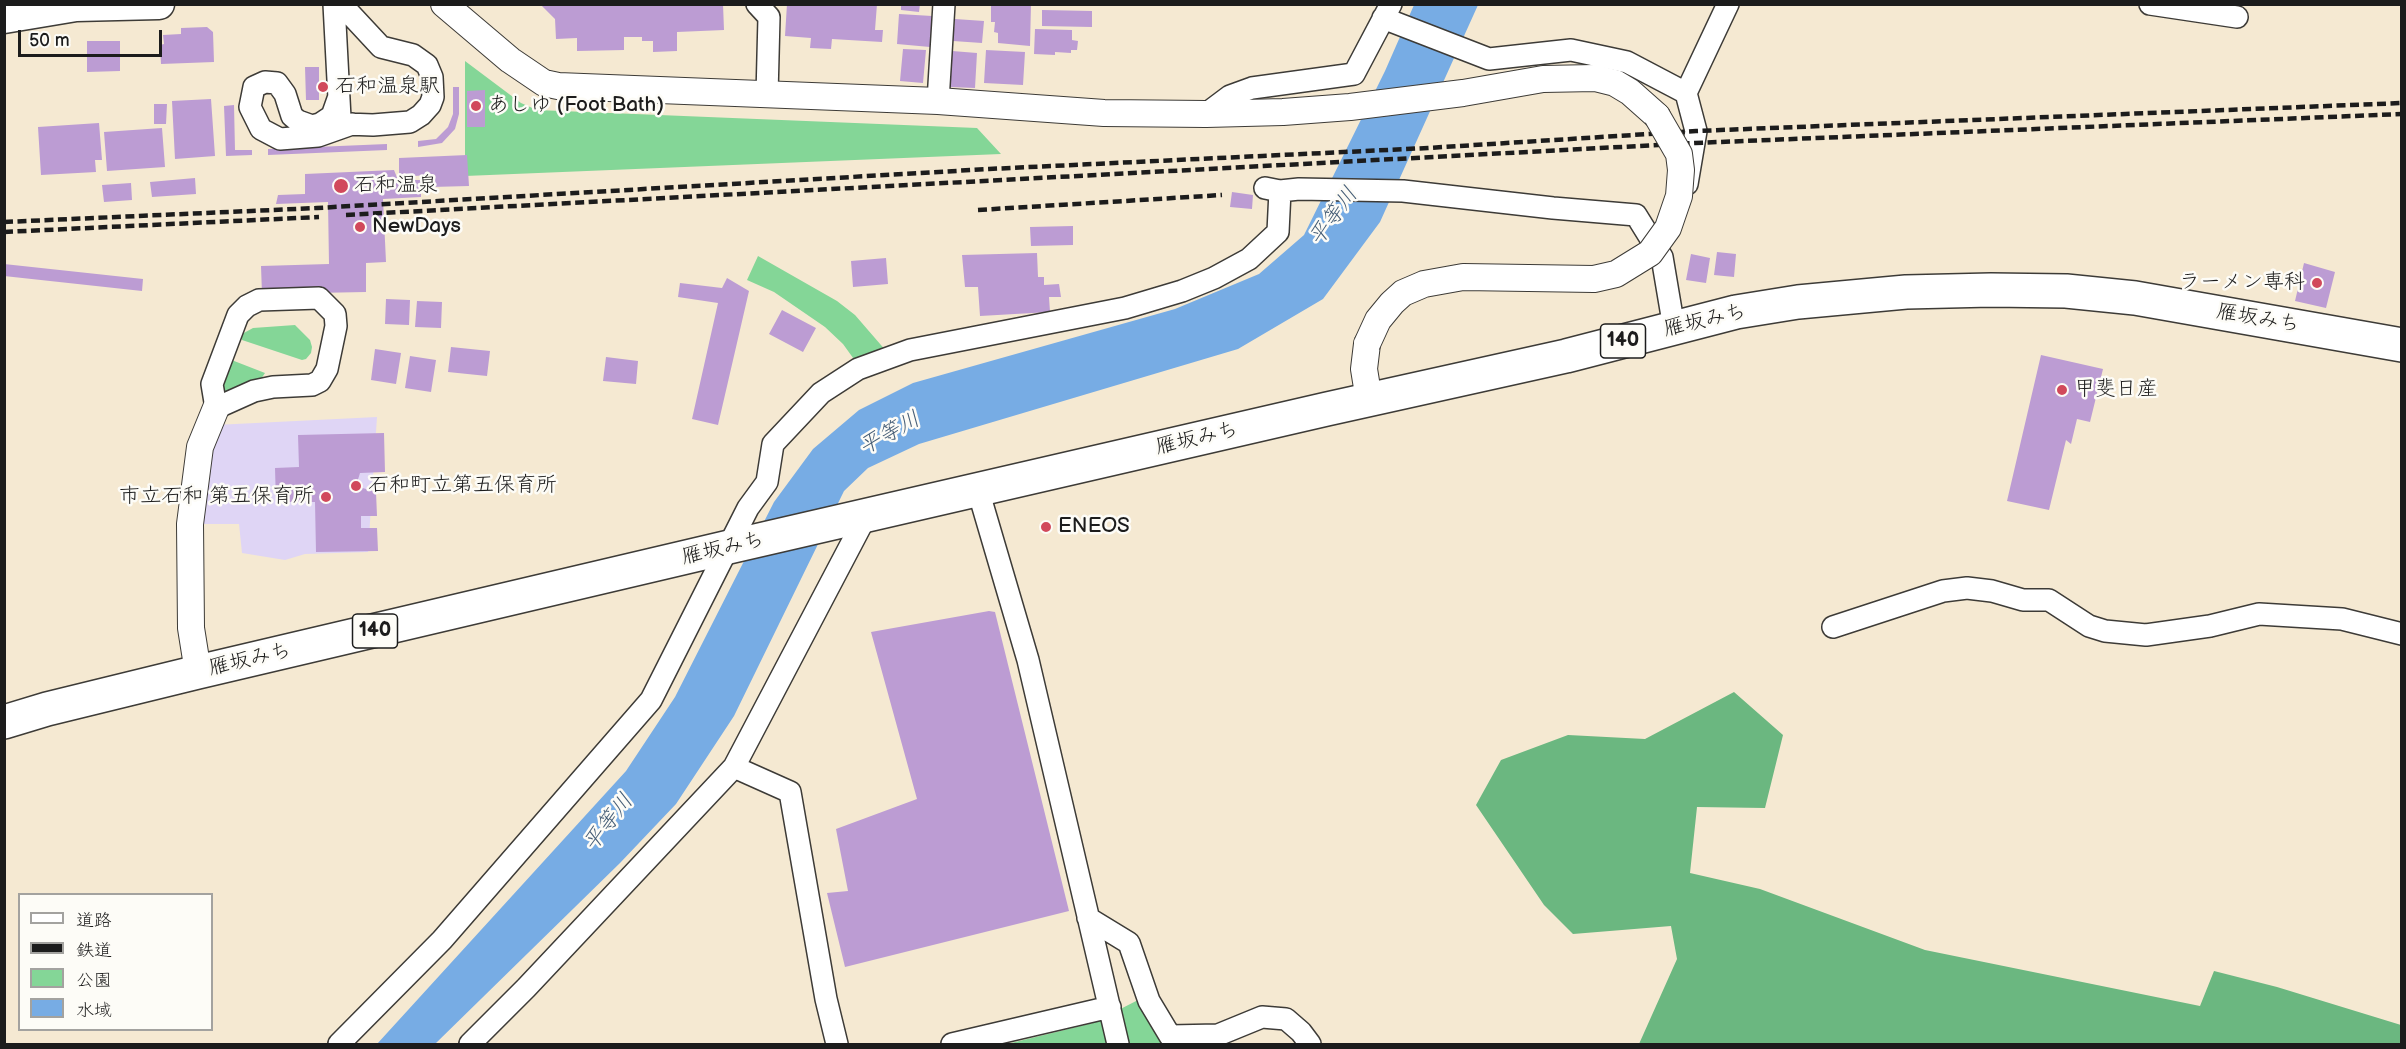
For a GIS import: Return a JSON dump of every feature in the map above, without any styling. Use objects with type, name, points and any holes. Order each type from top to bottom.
[{"type":"highway","name":"雁坂みち","points":[[4,722],[47,709],[198,672],[1369,399],[1566,356],[1736,312],[1848,296],[1991,290],[2055,291],[2135,298],[2402,345]]},
{"type":"main road","points":[[4,18],[76,6],[159,4]]},
{"type":"street","points":[[334,4],[339,118],[346,124],[393,124],[416,119],[432,102],[433,85],[427,65],[413,55],[381,47],[341,4]]},
{"type":"street","points":[[444,4],[510,60],[544,83],[580,88],[938,101],[1104,113],[1206,114],[1350,107],[1463,93],[1543,79],[1595,78],[1615,83],[1630,92],[1657,116],[1679,154],[1681,170],[1679,196],[1668,228],[1650,253],[1616,274],[1594,279],[1463,277],[1424,284],[1403,293],[1378,320],[1367,344],[1364,369],[1369,399]]},
{"type":"street","points":[[758,4],[769,17],[766,95]]},
{"type":"street","points":[[938,101],[944,4]]},
{"type":"street","points":[[1662,257],[1677,229],[1695,143],[1695,131],[1686,93],[1728,4]]},
{"type":"street","points":[[2150,4],[2237,17]]},
{"type":"street","points":[[1206,114],[1230,96],[1252,88],[1354,74],[1390,16],[1489,59],[1571,50],[1627,62],[1686,93]]},
{"type":"street","points":[[338,98],[332,116],[312,126],[292,116],[285,94],[277,83],[265,82],[254,87],[250,107],[261,129],[280,139],[318,136],[352,124]]},
{"type":"street","points":[[339,1044],[442,940],[651,700],[738,545],[748,508],[767,482],[773,444],[821,393],[858,369],[910,350],[1125,308],[1182,291],[1214,278],[1249,258],[1278,232],[1281,189],[1403,191],[1636,215],[1662,257],[1674,328]]},
{"type":"street","points":[[198,672],[191,628],[190,524],[200,447],[216,408],[212,384],[238,315],[247,306],[259,300],[319,298],[329,306],[335,314],[336,326],[327,369],[320,381],[312,385],[273,387],[254,391],[216,408]]},
{"type":"street","points":[[978,490],[1028,660],[1118,1044]]},
{"type":"street","points":[[470,1044],[734,768],[860,517]]},
{"type":"street","points":[[1833,627],[1943,591],[1967,588],[1992,591],[2023,600],[2049,600],[2089,626],[2104,631],[2146,635],[2210,626],[2259,614],[2342,619],[2402,634]]},
{"type":"street","points":[[734,768],[790,792],[826,999],[837,1044]]},
{"type":"street","points":[[1088,918],[1129,943],[1149,1001],[1170,1036],[1218,1035],[1262,1017],[1287,1019],[1310,1044]]},
{"type":"street","points":[[952,1044],[1110,1006]]},
{"type":"shaded area","points":[[377,417],[368,552],[305,554],[285,560],[242,553],[239,524],[200,524],[215,425]]},
{"type":"green space","points":[[465,61],[521,103],[537,110],[977,128],[1001,154],[465,176]]},
{"type":"green space","points":[[758,256],[837,301],[855,315],[887,352],[856,362],[843,344],[825,327],[774,292],[747,280]]},
{"type":"green space","points":[[295,325],[310,340],[311,353],[306,359],[302,360],[242,340],[242,334],[253,328]]},
{"type":"green space","points":[[229,359],[265,373],[261,379],[218,399]]},
{"type":"green space","points":[[1734,692],[1783,735],[1765,808],[1697,807],[1690,873],[1760,889],[1925,950],[2200,1006],[2214,971],[2277,987],[2401,1025],[2401,1044],[1639,1044],[1677,959],[1671,926],[1573,934],[1544,905],[1476,805],[1501,760],[1568,735],[1645,739]]},
{"type":"green space","points":[[1142,998],[1170,1044],[1007,1044],[1093,1023]]},
{"type":"water","name":"平等川","points":[[1414,5],[1478,5],[1380,222],[1323,299],[1238,349],[919,444],[868,468],[844,491],[734,716],[676,804],[620,863],[435,1044],[377,1044],[626,771],[675,697],[774,502],[813,449],[859,410],[913,383],[1175,309],[1259,274],[1304,235],[1385,71]]},
{"type":"building","points":[[540,4],[723,4],[724,30],[677,32],[677,51],[653,52],[653,41],[642,41],[642,37],[624,37],[624,50],[577,51],[577,38],[556,39],[555,19]]},
{"type":"building","points":[[787,4],[877,4],[875,30],[883,30],[882,42],[832,39],[831,49],[810,48],[811,38],[785,36]]},
{"type":"building","points":[[901,4],[920,4],[919,12],[901,10]]},
{"type":"building","points":[[991,4],[1031,4],[1030,46],[998,43],[998,33],[994,32],[995,22],[991,22]]},
{"type":"building","points":[[1042,10],[1092,11],[1092,27],[1042,26]]},
{"type":"building","points":[[899,14],[932,16],[930,47],[897,44]]},
{"type":"building","points":[[955,19],[984,21],[982,43],[953,41]]},
{"type":"building","points":[[207,27],[213,32],[214,62],[161,64],[160,45],[164,44],[163,35],[181,34],[181,28]]},
{"type":"building","points":[[1035,29],[1072,30],[1072,40],[1078,41],[1077,50],[1071,50],[1071,53],[1055,52],[1055,55],[1034,54]]},
{"type":"building","points":[[87,41],[120,41],[120,71],[87,72]]},
{"type":"building","points":[[903,49],[926,50],[923,83],[900,81]]},
{"type":"building","points":[[986,50],[1025,52],[1023,85],[984,83]]},
{"type":"building","points":[[952,51],[977,53],[975,88],[950,87]]},
{"type":"building","points":[[305,67],[319,67],[319,100],[306,100]]},
{"type":"building","points":[[453,87],[459,87],[459,114],[455,129],[442,143],[418,147],[418,141],[436,139],[448,127],[453,114]]},
{"type":"building","points":[[485,90],[485,127],[467,127],[467,91]]},
{"type":"building","points":[[211,99],[215,156],[175,159],[172,101]]},
{"type":"building","points":[[154,104],[167,104],[166,124],[154,124]]},
{"type":"building","points":[[234,105],[235,150],[252,150],[252,155],[226,156],[224,106]]},
{"type":"building","points":[[99,123],[102,160],[95,160],[96,172],[41,175],[38,127]]},
{"type":"building","points":[[162,128],[165,167],[107,171],[104,132]]},
{"type":"building","points":[[387,144],[387,150],[268,155],[268,149]]},
{"type":"building","points":[[467,155],[469,186],[431,187],[430,175],[399,177],[399,158]]},
{"type":"building","points":[[394,170],[398,180],[421,180],[421,197],[383,199],[386,262],[366,263],[366,292],[262,294],[261,266],[329,264],[328,202],[276,204],[278,195],[305,194],[305,174]]},
{"type":"building","points":[[195,178],[196,194],[152,197],[150,182]]},
{"type":"building","points":[[131,183],[132,200],[104,202],[102,185]]},
{"type":"building","points":[[1232,192],[1253,195],[1252,209],[1230,207]]},
{"type":"building","points":[[1073,226],[1073,245],[1031,246],[1030,227]]},
{"type":"building","points":[[1717,252],[1736,254],[1734,277],[1714,275]]},
{"type":"building","points":[[1037,253],[1038,277],[1044,277],[1044,285],[1059,284],[1061,297],[1049,297],[1050,312],[980,316],[978,287],[965,287],[962,255]]},
{"type":"building","points":[[1691,254],[1710,258],[1706,283],[1686,280]]},
{"type":"building","points":[[886,258],[888,284],[853,287],[851,261]]},
{"type":"building","points":[[2304,263],[2335,272],[2326,308],[2295,301]]},
{"type":"building","points":[[4,264],[143,279],[142,291],[4,276]]},
{"type":"building","points":[[727,278],[749,291],[718,425],[692,419],[718,303],[678,297],[680,283],[722,288]]},
{"type":"building","points":[[386,299],[410,300],[409,325],[385,324]]},
{"type":"building","points":[[417,301],[442,302],[441,328],[415,327]]},
{"type":"building","points":[[782,310],[816,328],[803,352],[769,334]]},
{"type":"building","points":[[451,347],[490,351],[487,376],[448,372]]},
{"type":"building","points":[[375,349],[401,353],[396,384],[371,380]]},
{"type":"building","points":[[2041,355],[2103,369],[2090,422],[2077,419],[2071,444],[2066,440],[2049,510],[2007,501]]},
{"type":"building","points":[[410,356],[436,360],[431,392],[405,388]]},
{"type":"building","points":[[606,357],[638,361],[636,384],[603,381]]},
{"type":"building","name":"市立石和 第五保育所","points":[[384,433],[385,472],[360,473],[356,486],[376,492],[377,516],[361,516],[361,528],[377,528],[378,551],[316,552],[315,502],[276,502],[275,468],[299,467],[298,435]]},
{"type":"building","points":[[989,611],[995,612],[1069,911],[845,967],[827,893],[848,891],[836,829],[917,799],[871,632]]},
{"type":"railway","points":[[4,222],[317,208],[989,169],[1428,148],[1696,131],[2402,103]]},
{"type":"railway","points":[[346,215],[1695,143],[2402,114]]},
{"type":"railway","points":[[978,210],[1222,195]]},
{"type":"railway","points":[[4,232],[319,217]]},
{"type":"place","name":"石和温泉駅","points":[[323,87]]},
{"type":"place","name":"あしゆ (Foot Bath)","points":[[476,106]]},
{"type":"place","name":"石和温泉","points":[[341,186]]},
{"type":"place","name":"NewDays","points":[[360,227]]},
{"type":"place","name":"ラーメン専科","points":[[2317,283]]},
{"type":"place","name":"甲斐日産","points":[[2062,390]]},
{"type":"place","name":"石和町立第五保育所","points":[[356,486]]},
{"type":"place","name":"市立石和 第五保育所","points":[[326,497]]},
{"type":"place","name":"ENEOS","points":[[1046,527]]}]
